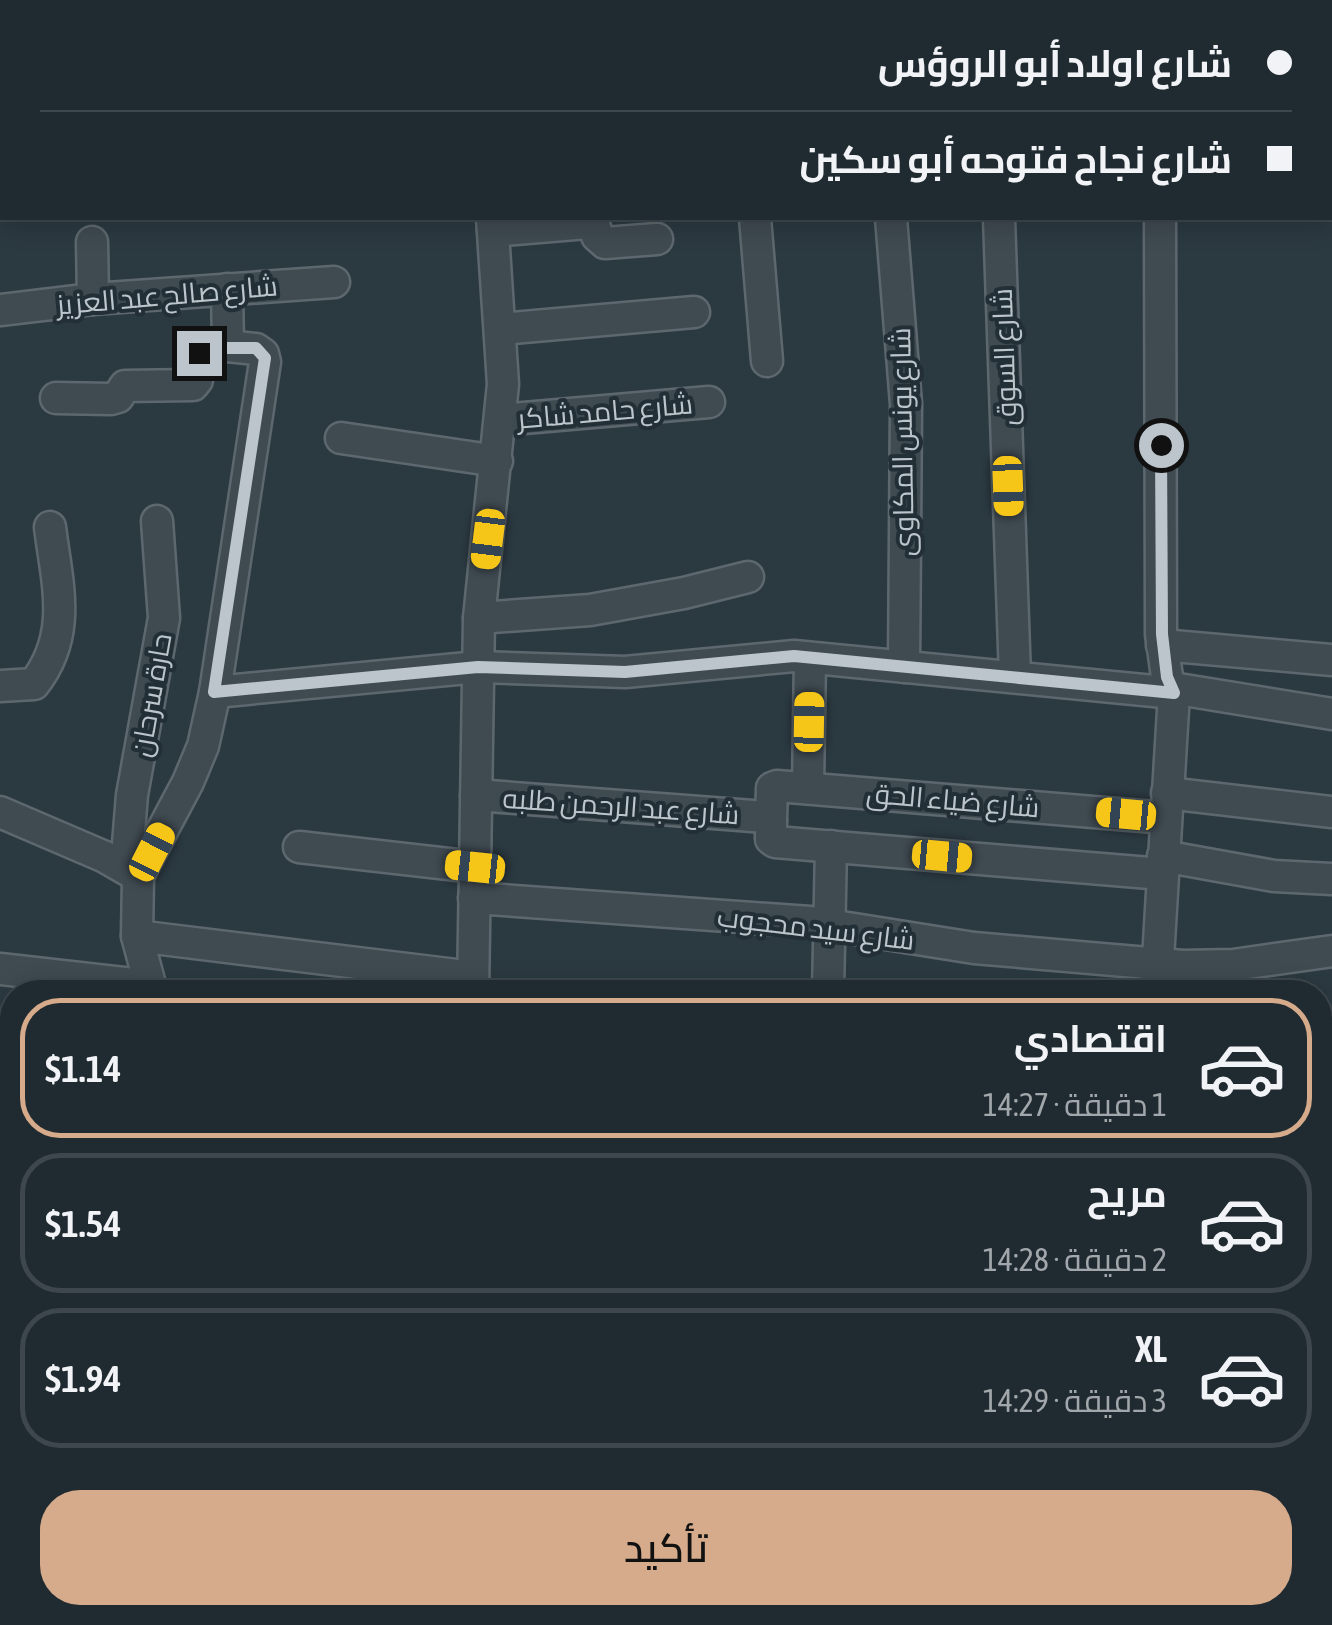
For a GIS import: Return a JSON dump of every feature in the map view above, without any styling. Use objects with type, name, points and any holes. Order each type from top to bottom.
[{"type":"street","points":[[755,220],[767,362]]},
{"type":"street","name":"شارع يونس المكاوى","points":[[891,220],[906,404],[904,667]]},
{"type":"street","name":"شارع السوق","points":[[999,220],[1015,677]]},
{"type":"street","points":[[1157,978],[1173,690],[1162,645],[1160,220]]},
{"type":"street","points":[[473,980],[479,618],[501,420],[501,328],[492,224],[586,223],[595,227],[596,236],[605,243],[656,239]]},
{"type":"street","points":[[92,242],[93,299]]},
{"type":"street","name":"شارع صالح عبد العزيز","points":[[0,310],[93,299],[334,282]]},
{"type":"street","points":[[226,288],[228,346]]},
{"type":"street","points":[[501,328],[694,312]]},
{"type":"street","points":[[0,812],[132,872],[188,782],[202,746],[214,692],[265,362],[256,348],[200,350],[193,385],[125,386],[111,399],[56,398]]},
{"type":"street","name":"شارع حامد شاكر","points":[[501,420],[709,402]]},
{"type":"street","points":[[341,438],[497,461]]},
{"type":"street","name":"حارة سرحان","points":[[149,980],[137,936],[132,795],[164,618],[157,521]]},
{"type":"street","points":[[0,686],[34,684],[60,631],[61,609],[50,527]]},
{"type":"street","points":[[479,618],[590,610],[748,577]]},
{"type":"street","points":[[1162,645],[1332,660]]},
{"type":"street","points":[[214,692],[478,667],[625,672],[747,658],[810,658],[1173,690],[1332,714]]},
{"type":"street","points":[[808,788],[810,658]]},
{"type":"street","name":"شارع ضياء الحق","points":[[771,820],[774,786],[1332,812]]},
{"type":"street","name":"شارع عبد الرحمن طلبه","points":[[476,795],[766,816],[771,820],[771,839],[775,842],[1332,879]]},
{"type":"street","points":[[828,980],[831,846]]},
{"type":"street","points":[[298,847],[475,867]]},
{"type":"street","name":"شارع سيد محجوب","points":[[474,898],[830,925],[1157,978],[1248,978],[1332,951]]},
{"type":"street","points":[[137,936],[439,980]]},
{"type":"street","points":[[0,969],[83,980]]},
{"type":"route","points":[[199,353],[204,348],[256,348],[265,358],[214,692],[478,667],[639,672],[794,656],[1174,693],[1167,677],[1162,634],[1161,445]]}]
